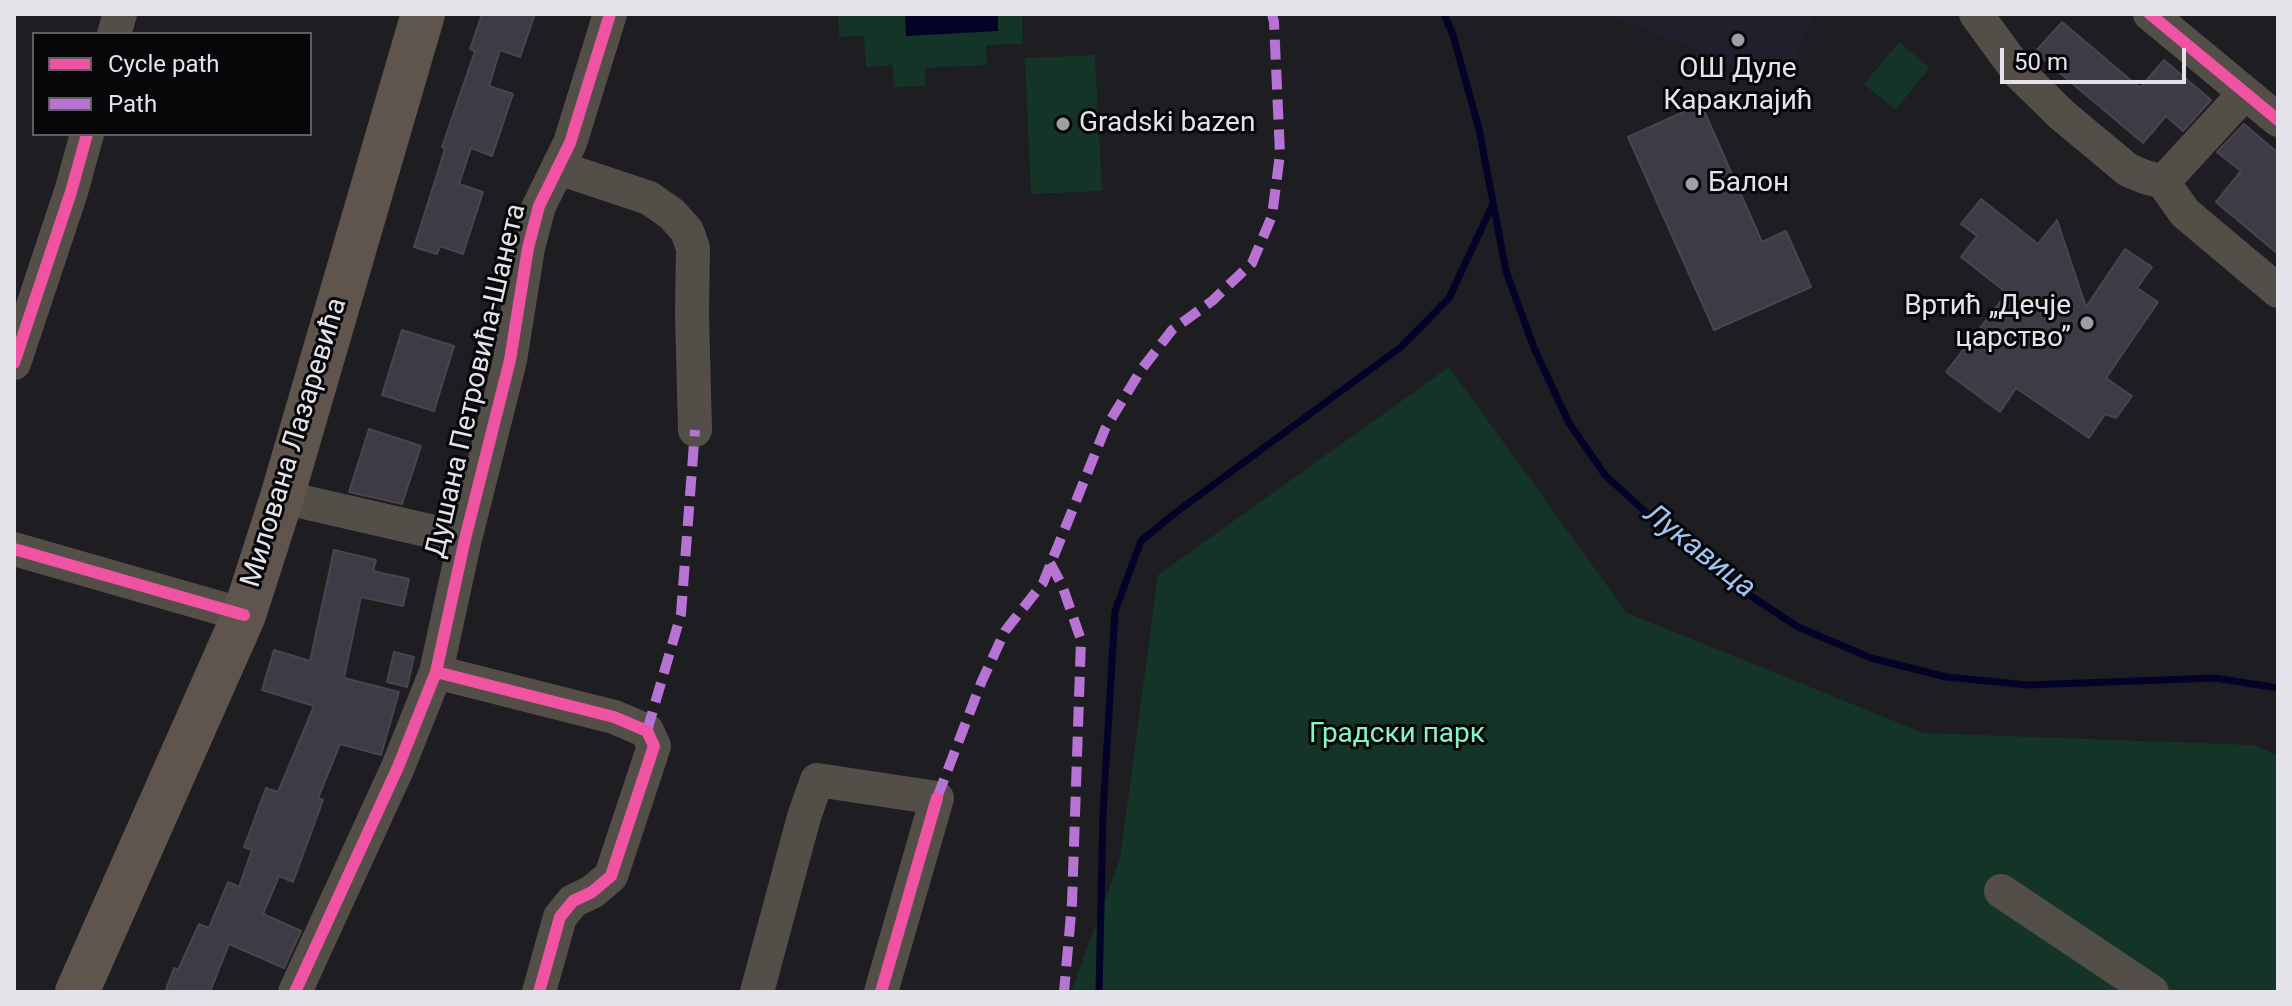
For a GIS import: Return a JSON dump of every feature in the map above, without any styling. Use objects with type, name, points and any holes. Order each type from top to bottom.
[{"type":"main road","name":"Милована Лазаревића","points":[[77,992],[244,615],[282,497],[423,14]]},
{"type":"street","name":"Душана Петровића-Шанета","points":[[295,992],[398,767],[436,672],[465,539],[510,360],[528,248],[539,206],[570,143],[610,14]]},
{"type":"street","points":[[1976,14],[2019,73],[2062,115],[2128,170],[2163,182],[2185,213],[2278,291]]},
{"type":"street","points":[[2150,14],[2278,120]]},
{"type":"street","points":[[2163,182],[2245,93]]},
{"type":"street","points":[[14,363],[86,136]]},
{"type":"street","points":[[559,168],[649,198],[672,214],[687,231],[693,248],[695,430]]},
{"type":"street","points":[[282,497],[465,539]]},
{"type":"street","points":[[14,549],[244,615]]},
{"type":"street","points":[[436,672],[614,717],[647,731],[654,746],[611,876],[592,892],[573,901],[560,917],[539,992]]},
{"type":"street","points":[[757,992],[804,817],[817,780],[937,798],[881,992]]},
{"type":"street","points":[[2001,891],[2152,992]]},
{"type":"shaded area","name":"ОШ Дуле Караклајић","points":[[1605,14],[1814,14],[1785,85]]},
{"type":"green space","points":[[838,14],[1022,14],[1023,44],[986,45],[987,65],[925,68],[925,86],[894,87],[892,65],[866,67],[864,36],[839,37]]},
{"type":"green space","points":[[1899,42],[1930,68],[1895,110],[1864,84]]},
{"type":"green space","name":"Gradski bazen","points":[[1095,55],[1102,191],[1031,194],[1025,58]]},
{"type":"green space","name":"Градски парк","points":[[1449,367],[1627,613],[1924,733],[2253,745],[2278,755],[2278,992],[1071,992],[1120,859],[1158,575]]},
{"type":"water","points":[[905,14],[998,14],[998,31],[906,36]]},
{"type":"building","points":[[482,14],[535,14],[520,57],[500,50],[489,86],[513,94],[492,156],[471,148],[459,184],[483,192],[463,254],[440,246],[437,254],[414,247],[445,149],[442,147],[475,51],[470,49]]},
{"type":"building","points":[[2062,22],[2140,88],[2164,60],[2211,100],[2183,131],[2166,116],[2143,143],[2035,52]]},
{"type":"building","name":"Балон","points":[[1701,104],[1762,242],[1786,231],[1811,287],[1714,330],[1628,137]]},
{"type":"building","points":[[2244,124],[2278,153],[2278,254],[2216,202],[2241,171],[2217,152]]},
{"type":"building","name":"Вртић „Дечје царство”","points":[[1981,199],[2038,244],[2057,220],[2086,307],[2125,249],[2152,267],[2137,288],[2158,302],[2106,378],[2132,396],[2116,418],[2105,414],[2089,438],[2016,388],[2000,412],[1946,372],[2007,293],[1961,257],[1977,236],[1961,224]]},
{"type":"building","points":[[402,330],[454,346],[434,411],[382,395]]},
{"type":"building","points":[[369,429],[421,446],[402,504],[349,492]]},
{"type":"building","points":[[334,550],[376,560],[373,571],[409,579],[403,606],[361,597],[344,678],[399,692],[381,755],[340,744],[318,798],[323,800],[293,882],[279,876],[263,914],[301,931],[284,968],[229,944],[210,992],[165,992],[174,968],[178,970],[199,924],[209,928],[228,882],[239,887],[252,850],[244,847],[266,788],[278,792],[314,706],[262,690],[274,650],[310,661]]},
{"type":"building","points":[[394,652],[414,657],[407,687],[387,682]]},
{"type":"waterway","name":"Лукавица","points":[[1444,14],[1453,35],[1479,129],[1506,271],[1534,348],[1569,423],[1605,475],[1675,539],[1734,585],[1798,627],[1871,658],[1946,677],[2028,685],[2215,678],[2278,688]]},
{"type":"waterway","points":[[1099,992],[1103,814],[1115,611],[1141,541],[1401,347],[1449,298],[1493,204]]},
{"type":"marked path","points":[[937,798],[981,683],[1005,631],[1043,583],[1105,429],[1141,370],[1172,330],[1212,301],[1252,263],[1272,216],[1280,154],[1272,14]]},
{"type":"marked path","points":[[647,731],[681,614],[695,430]]},
{"type":"marked path","points":[[1050,563],[1062,585],[1081,640],[1072,903],[1064,992]]},
{"type":"cycle path","points":[[295,992],[398,767],[436,672],[465,539],[510,360],[528,248],[539,206],[570,143],[610,14]]},
{"type":"cycle path","points":[[2150,14],[2278,120]]},
{"type":"cycle path","points":[[14,363],[86,136]]},
{"type":"cycle path","points":[[14,549],[244,615]]},
{"type":"cycle path","points":[[436,672],[614,717],[647,731],[654,746],[611,876],[592,892],[573,901],[560,917],[539,992]]},
{"type":"cycle path","points":[[881,992],[937,798]]},
{"type":"place","name":"ОШ Дуле Караклајић","points":[[1738,40]]},
{"type":"place","name":"Gradski bazen","points":[[1063,124]]},
{"type":"place","name":"Балон","points":[[1692,184]]},
{"type":"place","name":"Вртић „Дечје царство”","points":[[2087,323]]}]
